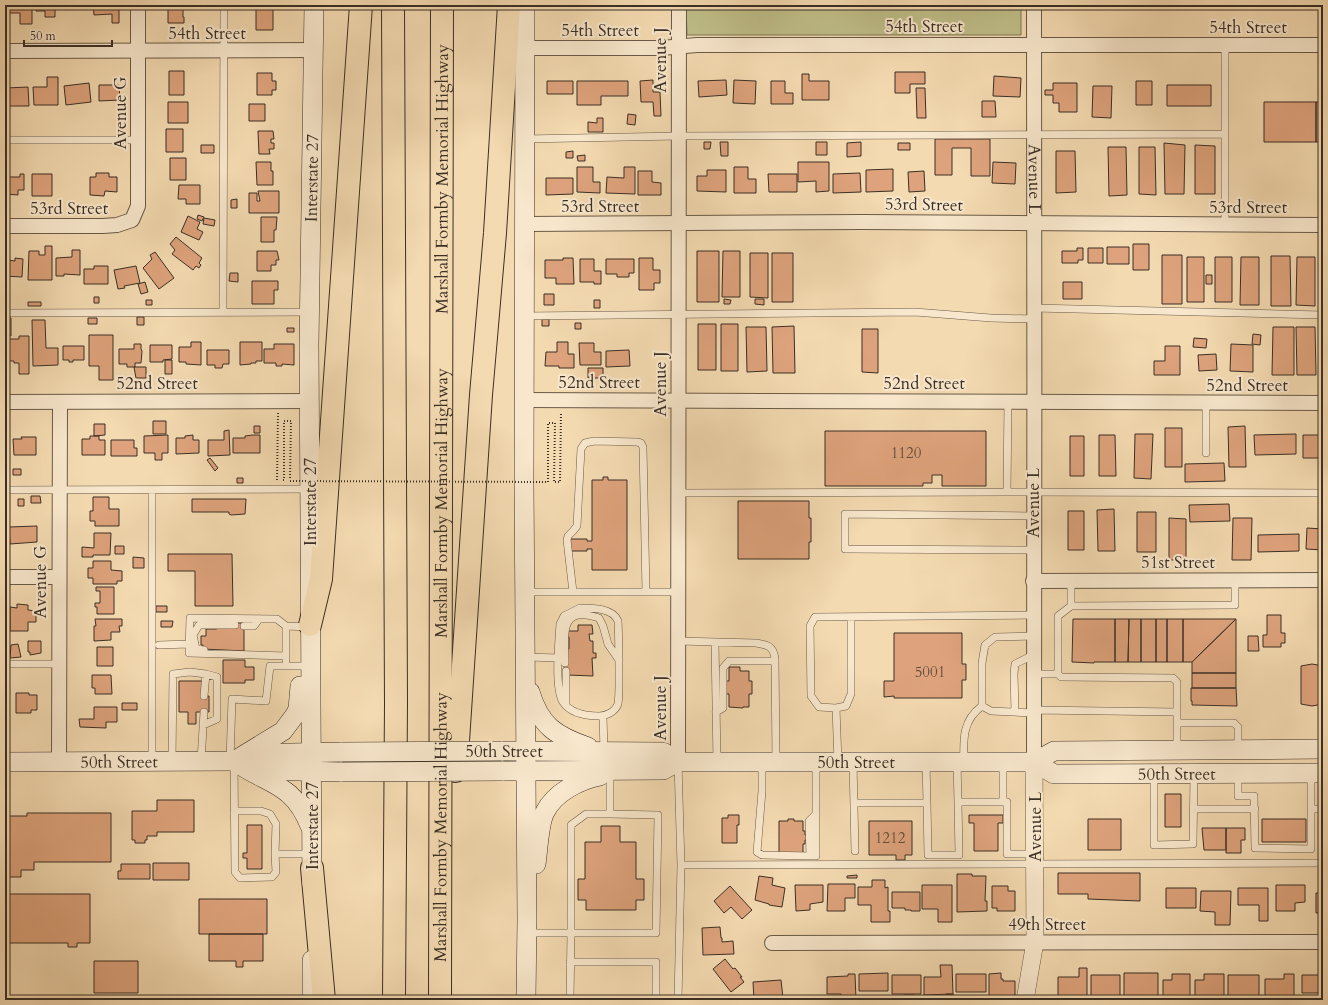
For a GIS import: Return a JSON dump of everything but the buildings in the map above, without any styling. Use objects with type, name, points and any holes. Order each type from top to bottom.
[{"type":"highway","points":[[310,631],[321,579],[361,5]]},
{"type":"highway","points":[[393,5],[396,695],[394,1000]]},
{"type":"highway","name":"Marshall Formby Memorial Highway","points":[[440,1000],[442,5]]},
{"type":"highway","points":[[439,963],[459,740],[481,395],[495,233],[509,5]]},
{"type":"highway","points":[[312,861],[324,1000]]},
{"type":"main road","name":"Interstate 27","points":[[312,1000],[310,312],[314,5]]},
{"type":"main road","points":[[525,5],[524,592],[527,926],[526,1000]]},
{"type":"main road","points":[[310,631],[295,666],[300,684],[298,709],[295,715],[283,731],[238,762],[274,783],[292,796],[302,809],[312,829]]},
{"type":"main road","points":[[525,663],[528,688],[533,705],[540,718],[549,728],[560,736],[601,751]]},
{"type":"main road","name":"50th Street","points":[[238,762],[311,772],[629,771],[663,770],[678,762],[1034,762],[1054,751],[1323,749]]},
{"type":"main road","name":"50th Street","points":[[5,762],[238,762],[311,752],[526,750],[663,752],[678,762]]},
{"type":"main road","name":"50th Street","points":[[1034,762],[1054,774],[1317,773]]},
{"type":"main road","points":[[527,926],[544,812],[555,798],[580,782],[610,774],[629,771]]},
{"type":"street","name":"Avenue G","points":[[132,220],[138,206],[138,5]]},
{"type":"street","name":"Avenue J","points":[[678,762],[679,5]]},
{"type":"street","name":"Avenue L","points":[[1025,1000],[1035,942],[1033,636],[1035,224],[1034,5]]},
{"type":"street","name":"54th Street","points":[[525,48],[661,48],[697,44],[1323,45]]},
{"type":"street","name":"54th Street","points":[[5,51],[313,50]]},
{"type":"street","name":"53rd Street","points":[[5,226],[103,226],[117,225],[132,220]]},
{"type":"street","name":"53rd Street","points":[[524,224],[863,222],[1323,225]]},
{"type":"street","name":"52nd Street","points":[[524,400],[1323,403]]},
{"type":"street","name":"52nd Street","points":[[5,402],[310,401]]},
{"type":"street","name":"Avenue G","points":[[59,762],[58,577],[60,402]]},
{"type":"street","points":[[5,577],[58,577]]},
{"type":"street","name":"51st Street","points":[[1033,581],[1323,580]]},
{"type":"street","name":"49th Street","points":[[772,943],[1323,942]]},
{"type":"lane","points":[[222,312],[224,5]]},
{"type":"lane","points":[[1225,44],[1225,224]]},
{"type":"lane","points":[[524,139],[678,136],[1225,134]]},
{"type":"lane","points":[[5,140],[138,140]]},
{"type":"lane","points":[[5,314],[310,312]]},
{"type":"lane","points":[[524,316],[915,312],[991,318],[1034,314],[1323,315]]},
{"type":"lane","points":[[1007,492],[1008,402]]},
{"type":"lane","points":[[1206,402],[1206,453]]},
{"type":"lane","points":[[573,592],[567,540],[568,536],[577,526],[581,450],[585,443],[594,441],[637,442],[643,447],[646,592]]},
{"type":"lane","points":[[5,490],[310,489]]},
{"type":"lane","points":[[152,490],[152,762]]},
{"type":"lane","points":[[678,493],[1323,493]]},
{"type":"lane","points":[[1033,516],[845,514],[845,549],[1033,550]]},
{"type":"lane","points":[[1058,674],[1058,616],[1071,606],[1235,605],[1235,580]]},
{"type":"lane","points":[[1071,581],[1071,606]]},
{"type":"lane","points":[[524,592],[678,592]]},
{"type":"lane","points":[[580,608],[590,608],[616,616],[618,621],[619,660],[618,703],[615,709],[609,714],[603,716],[574,712],[566,705],[558,687],[558,658],[560,624],[564,616],[580,608]]},
{"type":"lane","points":[[565,663],[565,628],[567,622],[578,615],[599,618],[608,644],[619,660]]},
{"type":"lane","points":[[851,617],[852,694],[846,706],[836,708],[819,706],[811,696],[810,626],[815,618],[851,617],[1033,615]]},
{"type":"lane","points":[[286,656],[189,653],[190,618],[277,619],[286,626],[310,631]]},
{"type":"lane","points":[[244,626],[254,626],[259,619]]},
{"type":"lane","points":[[225,655],[222,653],[196,649],[193,634],[199,625],[235,626]]},
{"type":"lane","points":[[286,626],[286,656],[295,666]]},
{"type":"lane","points":[[982,706],[982,663],[985,645],[995,637],[1033,636]]},
{"type":"lane","points":[[678,641],[756,643],[767,645],[774,651],[775,661],[769,762],[762,791],[757,847],[758,852],[762,855],[816,856],[816,762]]},
{"type":"lane","points":[[715,642],[717,762]]},
{"type":"lane","points":[[159,644],[189,644]]},
{"type":"lane","points":[[1015,712],[1015,664],[1034,654]]},
{"type":"lane","points":[[525,663],[558,658]]},
{"type":"lane","points":[[716,712],[723,708],[723,668],[729,661],[775,661]]},
{"type":"lane","points":[[5,664],[59,664]]},
{"type":"lane","points":[[234,811],[262,811],[270,814],[276,824],[276,872],[272,877],[240,878],[235,872],[234,811],[238,762],[231,720],[232,700],[266,701],[270,666],[295,666]]},
{"type":"lane","points":[[566,671],[566,705]]},
{"type":"lane","points":[[172,761],[173,674],[190,672],[217,677],[217,719]]},
{"type":"lane","points":[[204,696],[206,674]]},
{"type":"lane","points":[[1034,674],[1058,674],[1061,677],[1173,678],[1177,682],[1177,750]]},
{"type":"lane","points":[[982,706],[991,711],[1015,712],[1177,712]]},
{"type":"lane","points":[[926,762],[928,855],[959,855],[958,802],[960,762],[963,740],[965,731],[974,712],[982,706]]},
{"type":"lane","points":[[836,708],[854,803],[855,851]]},
{"type":"lane","points":[[200,762],[204,712]]},
{"type":"lane","points":[[601,751],[603,716]]},
{"type":"lane","points":[[203,725],[217,719],[231,720]]},
{"type":"lane","points":[[1177,723],[1234,723],[1238,726],[1238,750]]},
{"type":"lane","points":[[678,762],[681,865],[678,1000]]},
{"type":"lane","points":[[1003,762],[1003,802]]},
{"type":"lane","points":[[1154,774],[1154,845],[1193,844],[1194,773]]},
{"type":"lane","points":[[1238,773],[1238,796],[1254,796],[1255,848],[1311,849],[1311,809],[1317,773]]},
{"type":"lane","points":[[610,774],[610,814]]},
{"type":"lane","points":[[958,802],[1006,802],[1007,854],[1035,860]]},
{"type":"lane","points":[[854,803],[926,803]]},
{"type":"lane","points":[[1194,809],[1255,809]]},
{"type":"lane","points":[[1311,809],[1323,809]]},
{"type":"lane","points":[[527,926],[571,933],[656,933],[658,815],[586,814],[571,825],[571,933],[570,1000]]},
{"type":"lane","points":[[275,854],[312,861]]},
{"type":"lane","points":[[681,865],[1035,860],[1323,863]]},
{"type":"lane","points":[[570,962],[656,962],[656,1000]]},
{"type":"path","points":[[278,401],[277,480],[284,480],[284,421],[291,421],[290,481],[548,482],[548,423],[555,423],[554,482],[560,482],[561,400]]},
{"type":"shaded area","points":[[686,5],[1021,5],[1021,35],[687,35]]}]
